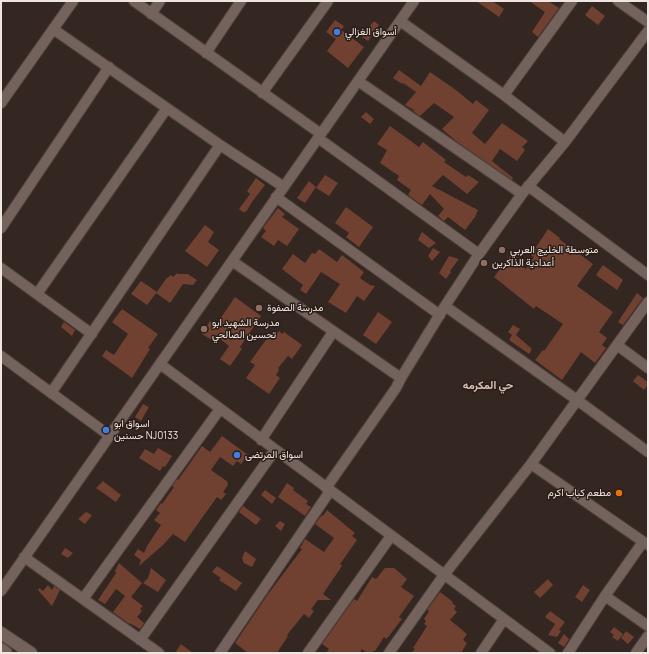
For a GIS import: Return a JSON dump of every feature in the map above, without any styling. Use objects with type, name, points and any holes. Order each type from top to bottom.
[{"type":"street","points":[[2,97],[73,1]]},
{"type":"street","points":[[134,1],[262,92],[479,254]]},
{"type":"street","points":[[151,14],[160,1]]},
{"type":"street","points":[[206,53],[241,1]]},
{"type":"street","points":[[262,92],[328,1]]},
{"type":"street","points":[[1,591],[414,1]]},
{"type":"street","points":[[504,95],[572,1]]},
{"type":"street","points":[[618,1],[648,22]]},
{"type":"street","points":[[400,21],[504,95],[565,142]]},
{"type":"street","points":[[53,29],[220,145],[284,187]]},
{"type":"street","points":[[220,653],[391,394],[479,254],[525,190],[565,142],[648,31]]},
{"type":"street","points":[[1,228],[109,67]]},
{"type":"street","points":[[358,81],[525,190],[648,275]]},
{"type":"street","points":[[37,294],[167,108]]},
{"type":"street","points":[[51,393],[220,145]]},
{"type":"street","points":[[276,197],[440,315]]},
{"type":"street","points":[[232,261],[401,378]]},
{"type":"street","points":[[1,268],[92,334]]},
{"type":"street","points":[[389,653],[444,575],[531,464],[648,302]]},
{"type":"street","points":[[445,306],[648,452]]},
{"type":"street","points":[[261,440],[333,332]]},
{"type":"street","points":[[617,345],[648,368]]},
{"type":"street","points":[[1,356],[110,436]]},
{"type":"street","points":[[160,364],[550,653]]},
{"type":"street","points":[[83,599],[220,409]]},
{"type":"street","points":[[140,640],[275,450]]},
{"type":"street","points":[[531,464],[646,543],[605,596],[568,653]]},
{"type":"street","points":[[308,653],[391,536]]},
{"type":"street","points":[[24,557],[159,653]]},
{"type":"street","points":[[605,596],[648,626]]},
{"type":"street","points":[[481,653],[504,619]]},
{"type":"street","points":[[1,633],[31,653]]},
{"type":"street","points":[[636,653],[648,636]]},
{"type":"street","points":[[1,649],[6,653]]},
{"type":"building","points":[[476,1],[492,1],[504,9],[499,17]]},
{"type":"building","points":[[529,1],[548,1],[559,8],[538,37],[532,32],[545,12]]},
{"type":"building","points":[[592,6],[605,16],[598,25],[585,15]]},
{"type":"building","points":[[335,20],[344,26],[341,30],[364,47],[348,68],[327,51],[336,39],[326,32]]},
{"type":"building","points":[[374,21],[379,25],[368,41],[362,37]]},
{"type":"building","points":[[399,70],[421,86],[430,72],[473,104],[476,100],[489,110],[472,133],[485,144],[502,123],[528,141],[522,147],[525,150],[517,161],[500,149],[492,161],[513,178],[512,180],[456,141],[442,129],[454,117],[434,103],[420,116],[413,111],[414,110],[405,105],[416,92],[393,78]]},
{"type":"building","points":[[366,112],[374,119],[370,124],[361,117]]},
{"type":"building","points":[[390,126],[419,147],[423,142],[446,160],[444,162],[466,177],[468,175],[479,182],[467,194],[443,175],[432,186],[478,210],[475,217],[465,230],[448,217],[444,221],[438,216],[444,209],[430,194],[422,205],[408,195],[411,190],[397,180],[399,176],[380,163],[387,150],[377,144]]},
{"type":"building","points":[[325,175],[338,183],[329,196],[316,188]]},
{"type":"building","points":[[256,178],[265,185],[244,213],[239,209],[250,194],[247,191]]},
{"type":"building","points":[[309,181],[316,187],[305,203],[297,198]]},
{"type":"building","points":[[346,207],[373,227],[359,247],[346,237],[349,233],[335,223]]},
{"type":"building","points":[[278,208],[285,214],[282,217],[299,229],[287,246],[278,240],[274,246],[261,237],[266,231],[263,228]]},
{"type":"building","points":[[205,225],[214,232],[208,242],[219,250],[207,267],[185,251]]},
{"type":"building","points":[[548,229],[593,264],[577,286],[613,312],[599,332],[607,338],[602,345],[606,348],[595,363],[581,352],[562,380],[535,360],[543,350],[544,351],[563,324],[536,306],[534,309],[494,277],[510,256],[526,269],[534,257],[531,255]]},
{"type":"building","points":[[422,232],[436,243],[429,248],[418,240]]},
{"type":"building","points":[[433,248],[440,252],[432,261],[428,256]]},
{"type":"building","points":[[319,249],[337,262],[342,255],[364,272],[360,278],[370,285],[375,286],[364,301],[357,296],[346,313],[328,302],[340,284],[321,272],[306,294],[300,290],[303,285],[282,269],[293,254],[305,263],[312,253],[315,254]]},
{"type":"building","points":[[449,256],[459,259],[446,279],[439,273]]},
{"type":"building","points":[[603,265],[623,280],[617,290],[596,275]]},
{"type":"building","points":[[177,273],[188,274],[197,280],[193,285],[183,284],[170,303],[156,293],[166,279],[171,275],[173,277]]},
{"type":"building","points":[[141,281],[157,292],[147,305],[131,294]]},
{"type":"building","points":[[637,293],[643,298],[623,325],[618,322]]},
{"type":"building","points":[[235,297],[261,316],[240,347],[242,349],[230,366],[220,359],[229,346],[215,335],[212,340],[202,334],[210,321],[216,325]]},
{"type":"building","points":[[122,309],[158,334],[148,348],[150,349],[132,378],[102,356],[106,350],[114,355],[128,334],[112,322]]},
{"type":"building","points":[[378,312],[392,322],[376,344],[363,335]]},
{"type":"building","points":[[64,322],[75,330],[72,336],[61,327]]},
{"type":"building","points":[[513,325],[520,329],[516,335],[532,349],[529,354],[509,340],[512,335],[508,332]]},
{"type":"building","points":[[279,331],[282,334],[284,332],[302,345],[292,359],[288,356],[278,368],[279,370],[276,375],[280,378],[269,394],[246,378],[255,365],[250,362],[268,337],[272,340]]},
{"type":"building","points":[[638,375],[648,382],[648,385],[644,390],[633,381]]},
{"type":"building","points":[[143,404],[149,407],[141,421],[135,417]]},
{"type":"building","points":[[222,436],[248,455],[241,464],[237,461],[233,466],[220,457],[211,470],[228,482],[228,485],[223,492],[226,494],[221,500],[217,497],[185,542],[173,534],[139,566],[141,560],[134,555],[138,549],[144,553],[161,525],[154,520],[160,513],[156,510],[161,503],[162,504],[174,487],[172,486],[202,446],[210,452]]},
{"type":"building","points":[[158,448],[172,456],[165,467],[163,466],[160,471],[139,458],[145,449],[154,454]]},
{"type":"building","points":[[103,481],[121,495],[116,502],[96,488]]},
{"type":"building","points":[[287,483],[294,488],[293,490],[308,501],[306,504],[311,507],[305,516],[278,497]]},
{"type":"building","points":[[265,490],[276,498],[272,504],[261,495]]},
{"type":"building","points":[[243,506],[261,519],[256,525],[239,512]]},
{"type":"building","points":[[327,510],[355,533],[352,536],[357,540],[340,564],[342,566],[323,594],[331,600],[318,600],[311,609],[314,611],[309,618],[304,614],[287,635],[288,636],[277,653],[248,653],[235,643],[268,594],[302,549],[300,548],[305,539],[324,552],[334,538],[315,524]]},
{"type":"building","points":[[86,512],[92,515],[85,524],[78,519]]},
{"type":"building","points":[[280,521],[285,524],[281,531],[275,526]]},
{"type":"building","points":[[65,548],[73,553],[68,558],[61,554]]},
{"type":"building","points":[[245,551],[256,559],[252,567],[244,563],[242,558]]},
{"type":"building","points":[[119,563],[142,583],[131,597],[143,606],[140,609],[142,611],[137,617],[144,623],[140,629],[128,623],[113,612],[125,596],[116,589],[105,604],[98,600],[116,573],[115,571]]},
{"type":"building","points":[[217,566],[242,583],[236,591],[219,580],[221,578],[212,572]]},
{"type":"building","points":[[151,568],[166,580],[158,592],[143,583],[148,578]]},
{"type":"building","points":[[385,568],[394,568],[407,579],[401,587],[414,596],[399,617],[402,619],[386,639],[384,637],[375,651],[367,653],[362,649],[360,653],[326,653],[329,649],[322,644],[354,599],[357,601],[372,577],[376,579]]},
{"type":"building","points":[[548,579],[553,585],[540,598],[534,592]]},
{"type":"building","points":[[48,585],[52,590],[54,586],[60,590],[52,606],[38,590],[39,588],[43,591]]},
{"type":"building","points":[[583,585],[590,590],[582,602],[575,597]]},
{"type":"building","points":[[440,592],[456,606],[454,609],[457,612],[450,620],[467,634],[463,640],[467,643],[461,653],[411,653],[415,649],[413,648],[427,626],[424,624],[426,621],[424,619],[429,611],[427,610]]},
{"type":"building","points":[[550,611],[565,622],[559,630],[561,631],[557,637],[548,635],[555,624],[545,617]]},
{"type":"building","points":[[614,627],[623,634],[618,641],[612,637],[614,635],[610,632]]},
{"type":"building","points":[[626,631],[634,637],[628,644],[621,638]]},
{"type":"building","points":[[564,634],[569,639],[564,647],[558,643]]},
{"type":"building","points":[[181,644],[193,653],[175,653]]},
{"type":"place","name":"أسواق الغزالي","points":[[337,32]]},
{"type":"place","name":"متوسطة الخليج العربي","points":[[502,250]]},
{"type":"place","name":"أعدادية الذاكرين","points":[[484,263]]},
{"type":"place","name":"مدرسة الصفوة","points":[[259,308]]},
{"type":"place","name":"مدرسة الشهيد ابو تحسين الصالحي","points":[[204,329]]},
{"type":"place","name":"اسواق ابو حسنين NJ0133","points":[[106,430]]},
{"type":"place","name":"اسواق المرتضى","points":[[237,455]]},
{"type":"place","name":"مطعم كباب اكرم","points":[[619,493]]},
{"type":"district","name":"حي المكرمه","points":[[488,386]]}]
